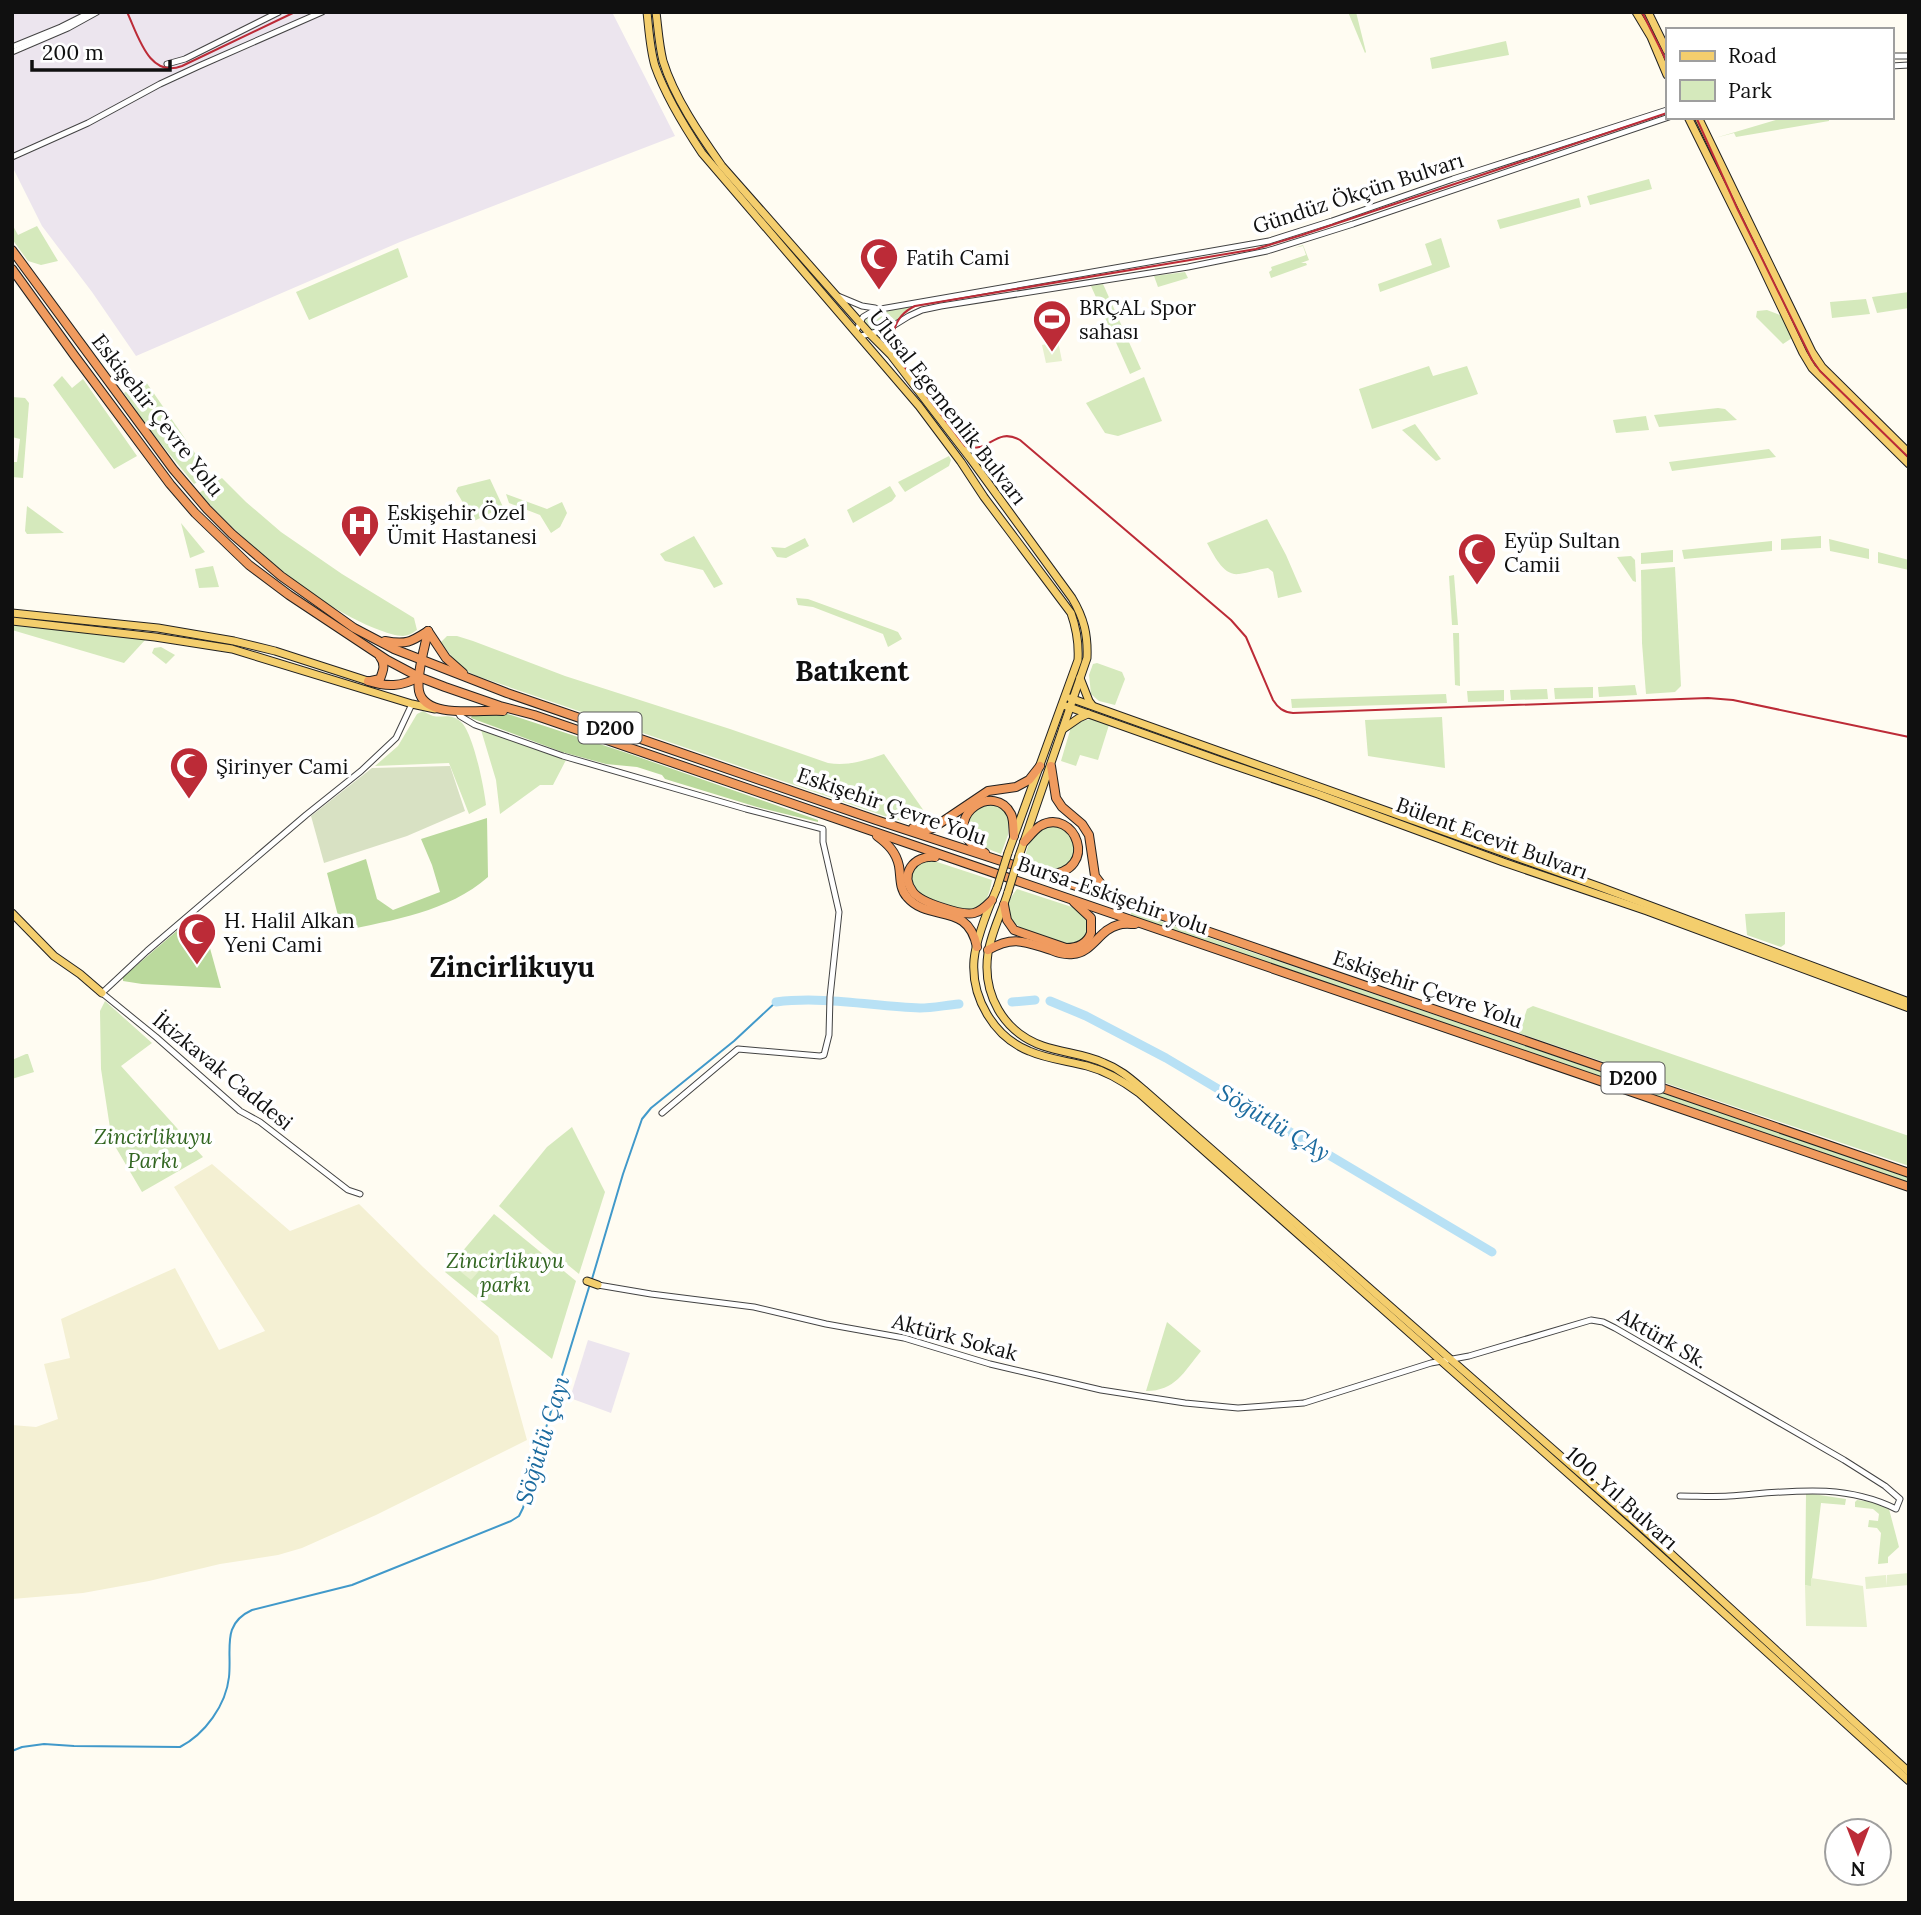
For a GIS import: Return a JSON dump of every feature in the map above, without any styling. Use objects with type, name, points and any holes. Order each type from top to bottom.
[{"type":"highway","name":"Eskişehir Çevre Yolu","points":[[12,250],[120,399],[192,492],[256,555],[332,614],[394,649],[471,679],[876,820],[1044,875],[1909,1172]]},
{"type":"highway","name":"Eskişehir Çevre Yolu","points":[[12,269],[110,404],[195,513],[270,582],[378,655],[419,677]]},
{"type":"highway","points":[[362,633],[404,643],[413,641],[428,631]]},
{"type":"highway","points":[[428,631],[418,690],[425,701],[438,709],[496,710],[534,715]]},
{"type":"highway","points":[[428,631],[446,658],[471,679]]},
{"type":"highway","points":[[368,681],[380,679],[383,672],[384,665],[378,655]]},
{"type":"highway","points":[[368,681],[380,685],[400,685],[419,677]]},
{"type":"highway","name":"Bursa-Eskişehir yolu","points":[[419,677],[1359,997]]},
{"type":"highway","points":[[876,820],[923,830],[933,828],[988,791],[1016,787],[1029,780],[1040,766]]},
{"type":"highway","points":[[1051,766],[1056,798],[1089,835],[1095,876],[1107,892],[1127,904]]},
{"type":"highway","points":[[990,857],[972,844],[966,835],[966,818],[972,808],[988,801],[1002,804],[1013,817],[1014,836]]},
{"type":"highway","points":[[1024,842],[1040,826],[1051,822],[1061,824],[1076,836],[1078,856],[1072,866],[1064,872],[1044,875]]},
{"type":"highway","points":[[872,832],[893,850],[899,867],[901,887],[906,897],[915,904],[961,919],[972,930],[977,947]]},
{"type":"highway","points":[[950,858],[923,856],[913,863],[908,877],[915,895],[962,913],[977,912],[992,900]]},
{"type":"highway","points":[[1004,905],[1007,920],[1014,930],[1066,948],[1074,948],[1089,937],[1092,923],[1088,914],[1066,897]]},
{"type":"highway","points":[[988,950],[998,944],[1019,940],[1071,955],[1081,953],[1118,925],[1140,923]]},
{"type":"highway","name":"Eskişehir Çevre Yolu","points":[[1359,997],[1909,1187]]},
{"type":"main road","name":"Ulusal Egemenlik Bulvarı","points":[[647,12],[655,65],[664,88],[702,153],[919,406],[1071,614],[1079,643],[1063,729],[988,950],[987,985],[992,1001],[1013,1028],[1027,1039],[1119,1069],[1141,1092]]},
{"type":"main road","name":"Ulusal Egemenlik Bulvarı","points":[[656,12],[663,60],[703,139],[722,166],[891,355],[970,458],[1080,612],[1087,634],[1087,657],[1040,766],[992,900],[974,960],[978,992],[992,1023],[1027,1051],[1090,1067],[1141,1092]]},
{"type":"main road","points":[[1636,12],[1651,37],[1666,73]]},
{"type":"main road","points":[[1648,12],[1666,49]]},
{"type":"main road","points":[[1689,119],[1812,368],[1909,464]]},
{"type":"main road","points":[[1699,119],[1812,352],[1822,367],[1909,453]]},
{"type":"main road","points":[[12,613],[158,628],[234,641],[275,651],[368,681]]},
{"type":"main road","points":[[12,621],[155,637],[232,649],[412,704],[438,709]]},
{"type":"main road","points":[[1080,678],[1089,701],[1096,708]]},
{"type":"main road","name":"Bülent Ecevit Bulvarı","points":[[1067,702],[1096,708],[1600,887],[1909,1002]]},
{"type":"main road","name":"Bülent Ecevit Bulvarı","points":[[1067,702],[1088,714],[1647,911],[1909,1008]]},
{"type":"main road","points":[[1063,729],[1088,714]]},
{"type":"main road","points":[[12,913],[54,956],[102,993]]},
{"type":"main road","name":"100. Yıl Bulvarı","points":[[1141,1092],[1307,1245],[1653,1537],[1909,1781]]},
{"type":"main road","points":[[587,1282],[598,1285]]},
{"type":"main road","name":"100. Yıl Bulvarı","points":[[1843,1717],[1909,1772]]},
{"type":"street","points":[[12,49],[90,12]]},
{"type":"street","points":[[12,49],[24,47],[68,28],[97,12]]},
{"type":"street","points":[[167,64],[190,57],[279,12]]},
{"type":"street","points":[[12,157],[97,119],[160,84],[322,12]]},
{"type":"street","name":"Gündüz Ökçün Bulvarı","points":[[885,308],[1269,241],[1666,110]]},
{"type":"street","name":"Gündüz Ökçün Bulvarı","points":[[858,334],[870,334],[894,326],[922,310],[941,306],[1178,269],[1267,251],[1666,118]]},
{"type":"street","points":[[836,294],[862,306],[885,308]]},
{"type":"street","points":[[858,334],[860,322],[867,313],[885,308]]},
{"type":"street","points":[[891,355],[888,340],[894,326]]},
{"type":"street","points":[[102,993],[122,972],[361,771],[396,738],[412,704]]},
{"type":"street","points":[[457,711],[460,716],[475,725],[563,756],[823,830],[823,842],[839,912],[829,1035],[824,1055],[738,1049],[662,1112]]},
{"type":"street","name":"İkizkavak Caddesi","points":[[102,993],[240,1111],[260,1122],[348,1190],[360,1194]]},
{"type":"street","name":"Aktürk Sokak","points":[[598,1285],[754,1307],[904,1338],[990,1364],[1101,1390],[1238,1408],[1304,1403]]},
{"type":"street","name":"Aktürk Sk.","points":[[1304,1403],[1346,1392],[1431,1363],[1447,1361],[1591,1320],[1603,1322],[1844,1460],[1900,1499],[1896,1509],[1863,1497],[1804,1490],[1727,1496],[1680,1496]]},
{"type":"shaded area","points":[[12,12],[612,12],[675,136],[400,242],[136,356],[42,226],[12,166]]},
{"type":"shaded area","points":[[212,1164],[290,1231],[359,1204],[498,1336],[527,1440],[376,1515],[302,1548],[83,1593],[12,1599],[12,1425],[36,1427],[58,1419],[44,1364],[70,1358],[61,1319],[175,1268],[219,1350],[265,1331],[174,1187]]},
{"type":"shaded area","points":[[588,1340],[630,1353],[611,1413],[570,1398]]},
{"type":"green space","points":[[1348,12],[1356,12],[1365,53]]},
{"type":"green space","points":[[1506,41],[1509,55],[1432,69],[1430,58]]},
{"type":"green space","points":[[1779,119],[1829,119],[1736,137],[1734,133],[1715,138]]},
{"type":"green space","points":[[1649,179],[1652,189],[1590,205],[1587,196]]},
{"type":"green space","points":[[1579,198],[1581,207],[1500,229],[1497,220]]},
{"type":"green space","points":[[12,224],[18,235],[37,226],[58,261],[41,265],[28,261],[12,239]]},
{"type":"green space","points":[[1441,238],[1450,267],[1380,292],[1378,284],[1432,265],[1425,244]]},
{"type":"green space","points":[[1303,245],[1309,260],[1301,263],[1307,265],[1271,278],[1271,267],[1306,255],[1303,246],[1294,248]]},
{"type":"green space","points":[[398,248],[408,277],[309,320],[296,292]]},
{"type":"green space","points":[[1185,272],[1188,278],[1158,287],[1154,276]]},
{"type":"green space","points":[[1103,284],[1141,369],[1130,374],[1091,286]]},
{"type":"green space","points":[[1909,292],[1909,308],[1877,313],[1872,297]]},
{"type":"green space","points":[[1866,299],[1870,314],[1832,318],[1830,302]]},
{"type":"green space","points":[[919,303],[888,326],[875,332],[864,320],[868,313]]},
{"type":"green space","points":[[1767,310],[1783,316],[1792,338],[1783,344],[1756,317],[1757,311]]},
{"type":"green space","name":"BRÇAL Spor sahası","points":[[1058,341],[1062,361],[1046,363],[1042,345]]},
{"type":"green space","points":[[1429,366],[1433,376],[1467,366],[1478,394],[1372,429],[1359,389]]},
{"type":"green space","points":[[62,376],[72,388],[83,379],[137,456],[114,469],[53,385]]},
{"type":"green space","points":[[1144,377],[1162,421],[1118,436],[1105,433],[1086,403]]},
{"type":"green space","points":[[144,379],[210,475],[194,484],[149,429],[124,393]]},
{"type":"green space","points":[[12,397],[25,398],[29,403],[23,478],[12,477],[12,462],[17,462],[20,439],[12,437]]},
{"type":"green space","points":[[1725,409],[1737,420],[1659,427],[1654,415]]},
{"type":"green space","points":[[957,415],[979,446],[964,444],[947,421]]},
{"type":"green space","points":[[1646,416],[1649,430],[1616,433],[1613,420]]},
{"type":"green space","points":[[1415,424],[1441,459],[1436,461],[1402,430]]},
{"type":"green space","points":[[1769,449],[1776,457],[1672,471],[1669,462]]},
{"type":"green space","points":[[949,456],[949,466],[905,492],[898,482]]},
{"type":"green space","points":[[222,478],[281,532],[342,574],[414,618],[417,630],[398,636],[382,631],[358,621],[308,591],[260,552],[199,493]]},
{"type":"green space","points":[[490,479],[503,507],[474,521],[456,491],[458,487]]},
{"type":"green space","points":[[890,486],[896,496],[892,501],[853,523],[847,510]]},
{"type":"green space","points":[[506,494],[547,509],[562,502],[567,513],[560,527],[551,533],[540,515],[509,503]]},
{"type":"green space","points":[[27,506],[64,533],[27,534]]},
{"type":"green space","points":[[1267,519],[1302,592],[1278,598],[1273,572],[1268,568],[1239,574],[1228,572],[1207,543]]},
{"type":"green space","points":[[181,523],[205,552],[190,558]]},
{"type":"green space","points":[[694,536],[723,584],[714,588],[703,570],[665,561],[660,554]]},
{"type":"green space","points":[[1821,536],[1821,548],[1781,550],[1781,539]]},
{"type":"green space","points":[[805,538],[809,546],[786,558],[777,557],[771,547],[785,548]]},
{"type":"green space","points":[[1829,539],[1869,549],[1869,559],[1830,551]]},
{"type":"green space","points":[[1772,541],[1772,551],[1684,559],[1682,550]]},
{"type":"green space","points":[[1673,550],[1673,562],[1641,564],[1641,553]]},
{"type":"green space","points":[[1878,552],[1909,560],[1909,570],[1878,563]]},
{"type":"green space","points":[[1631,556],[1635,560],[1636,582],[1617,557]]},
{"type":"green space","points":[[213,566],[219,587],[199,588],[195,569]]},
{"type":"green space","points":[[1675,567],[1681,686],[1675,692],[1646,694],[1641,570]]},
{"type":"green space","points":[[1454,575],[1458,625],[1452,625],[1449,576]]},
{"type":"green space","points":[[796,598],[808,599],[893,630],[898,632],[902,639],[888,647],[883,634],[813,607],[798,605]]},
{"type":"green space","points":[[12,624],[146,639],[124,663],[12,630]]},
{"type":"green space","points":[[1453,633],[1459,633],[1460,686],[1455,685]]},
{"type":"green space","points":[[447,636],[473,641],[565,676],[828,763],[856,762],[884,754],[924,811],[926,823],[893,819],[477,676],[460,668],[441,642]]},
{"type":"green space","points":[[161,647],[175,655],[166,664],[152,653],[154,648]]},
{"type":"green space","points":[[1093,664],[1122,672],[1125,679],[1115,705],[1099,701],[1091,694],[1089,675]]},
{"type":"green space","points":[[1635,685],[1637,695],[1599,697],[1598,687]]},
{"type":"green space","points":[[1593,687],[1593,698],[1555,699],[1554,688]]},
{"type":"green space","points":[[1547,689],[1548,699],[1511,700],[1510,690]]},
{"type":"green space","points":[[1504,690],[1504,701],[1468,702],[1467,691]]},
{"type":"green space","points":[[1446,694],[1447,703],[1292,708],[1291,699]]},
{"type":"green space","points":[[423,711],[433,716],[453,717],[465,727],[477,760],[486,805],[469,814],[449,763],[375,766],[398,746],[417,714]]},
{"type":"green space","points":[[505,713],[627,753],[818,822],[757,807],[665,779],[662,775],[637,767],[606,764],[562,752],[471,718],[472,715]]},
{"type":"green space","points":[[1442,717],[1445,768],[1368,756],[1365,720]]},
{"type":"green space","points":[[1091,719],[1109,725],[1098,760],[1080,755],[1076,766],[1061,761],[1071,727]]},
{"type":"green space","points":[[481,730],[566,760],[553,785],[540,785],[500,814],[496,780]]},
{"type":"green space","points":[[450,766],[465,811],[407,836],[324,863],[311,816],[372,768]]},
{"type":"green space","points":[[991,804],[1002,808],[1009,816],[1008,835],[1001,854],[977,843],[968,829],[973,812],[979,807]]},
{"type":"green space","points":[[487,818],[488,877],[438,907],[342,931],[327,873],[366,859],[377,899],[393,910],[440,892],[421,839]]},
{"type":"green space","points":[[1053,825],[1061,826],[1074,840],[1073,853],[1066,867],[1053,869],[1024,861],[1035,834]]},
{"type":"green space","points":[[928,859],[992,880],[981,906],[964,910],[916,892],[910,877],[915,866]]},
{"type":"green space","points":[[1017,889],[1078,909],[1087,920],[1085,936],[1075,943],[1067,944],[1021,928],[1012,921],[1008,912],[1009,902]]},
{"type":"green space","points":[[1131,911],[1909,1177],[1909,1183],[1131,916]]},
{"type":"green space","points":[[1785,912],[1785,944],[1781,947],[1747,935],[1745,914]]},
{"type":"green space","points":[[193,917],[203,923],[221,988],[123,981],[123,977]]},
{"type":"green space","name":"Zincirlikuyu Parkı","points":[[105,1001],[152,1043],[121,1066],[203,1157],[142,1192],[112,1141],[101,1069],[100,1011]]},
{"type":"green space","points":[[1533,1006],[1909,1136],[1909,1166],[1519,1033],[1527,1009]]},
{"type":"green space","points":[[26,1054],[34,1072],[12,1079],[12,1060]]},
{"type":"green space","name":"Zincirlikuyu parkı","points":[[572,1127],[605,1192],[579,1274],[499,1206],[547,1147]]},
{"type":"green space","name":"Zincirlikuyu parkı","points":[[494,1214],[576,1281],[552,1359],[445,1272]]},
{"type":"green space","points":[[478,1253],[488,1261],[471,1280],[461,1272]]},
{"type":"green space","points":[[1167,1322],[1201,1351],[1172,1384],[1146,1391]]},
{"type":"green space","points":[[1806,1493],[1846,1499],[1845,1505],[1821,1503],[1811,1587],[1805,1585]]},
{"type":"green space","points":[[1857,1500],[1873,1502],[1889,1509],[1899,1547],[1888,1557],[1888,1563],[1878,1564],[1881,1533],[1877,1528],[1868,1527],[1869,1520],[1878,1521],[1879,1514],[1873,1509],[1855,1507]]},
{"type":"green space","points":[[1909,1573],[1909,1585],[1866,1589],[1865,1577],[1886,1575],[1887,1586],[1887,1575]]},
{"type":"green space","points":[[1811,1578],[1863,1586],[1867,1627],[1806,1626],[1805,1585],[1811,1586]]},
{"type":"waterway","name":"Söğütlü ÇAy","points":[[1012,1002],[1035,1000]]},
{"type":"waterway","name":"Söğütlü Çayı","points":[[776,1002],[830,1001],[920,1008],[959,1004]]},
{"type":"waterway","name":"Söğütlü ÇAy","points":[[1050,1001],[1086,1016],[1166,1058],[1492,1252]]},
{"type":"waterway","name":"Söğütlü Çayı","points":[[592,1279],[642,1119],[651,1108],[734,1041],[776,1002]]},
{"type":"waterway","name":"Söğütlü Çayı","points":[[12,1751],[44,1744],[180,1747],[206,1727],[224,1698],[229,1677],[230,1638],[236,1622],[242,1616],[252,1610],[352,1585],[519,1516],[590,1284]]},
{"type":"tram line","points":[[127,12],[146,53],[161,66],[171,68],[182,66],[295,12]]},
{"type":"tram line","points":[[1642,12],[1666,60]]},
{"type":"tram line","points":[[1666,113],[1256,249],[915,306],[901,316],[894,330],[896,353],[965,446],[980,447],[1004,436],[1020,440],[1231,620],[1246,637],[1273,700],[1286,712],[1708,698],[1733,700],[1909,737]]},
{"type":"tram line","points":[[1697,119],[1737,208],[1812,360],[1909,458]]},
{"type":"place","name":"Fatih Cami","points":[[879,291]]},
{"type":"place","name":"BRÇAL Spor sahası","points":[[1052,353]]},
{"type":"place","name":"Eskişehir Özel Ümit Hastanesi","points":[[360,558]]},
{"type":"place","name":"Eyüp Sultan Camii","points":[[1477,586]]},
{"type":"place","name":"Şirinyer Cami","points":[[189,800]]},
{"type":"place","name":"H. Halil Alkan Yeni Cami","points":[[197,966]]},
{"type":"district","name":"Batıkent","points":[[852,671]]},
{"type":"district","name":"Zincirlikuyu","points":[[512,967]]}]
